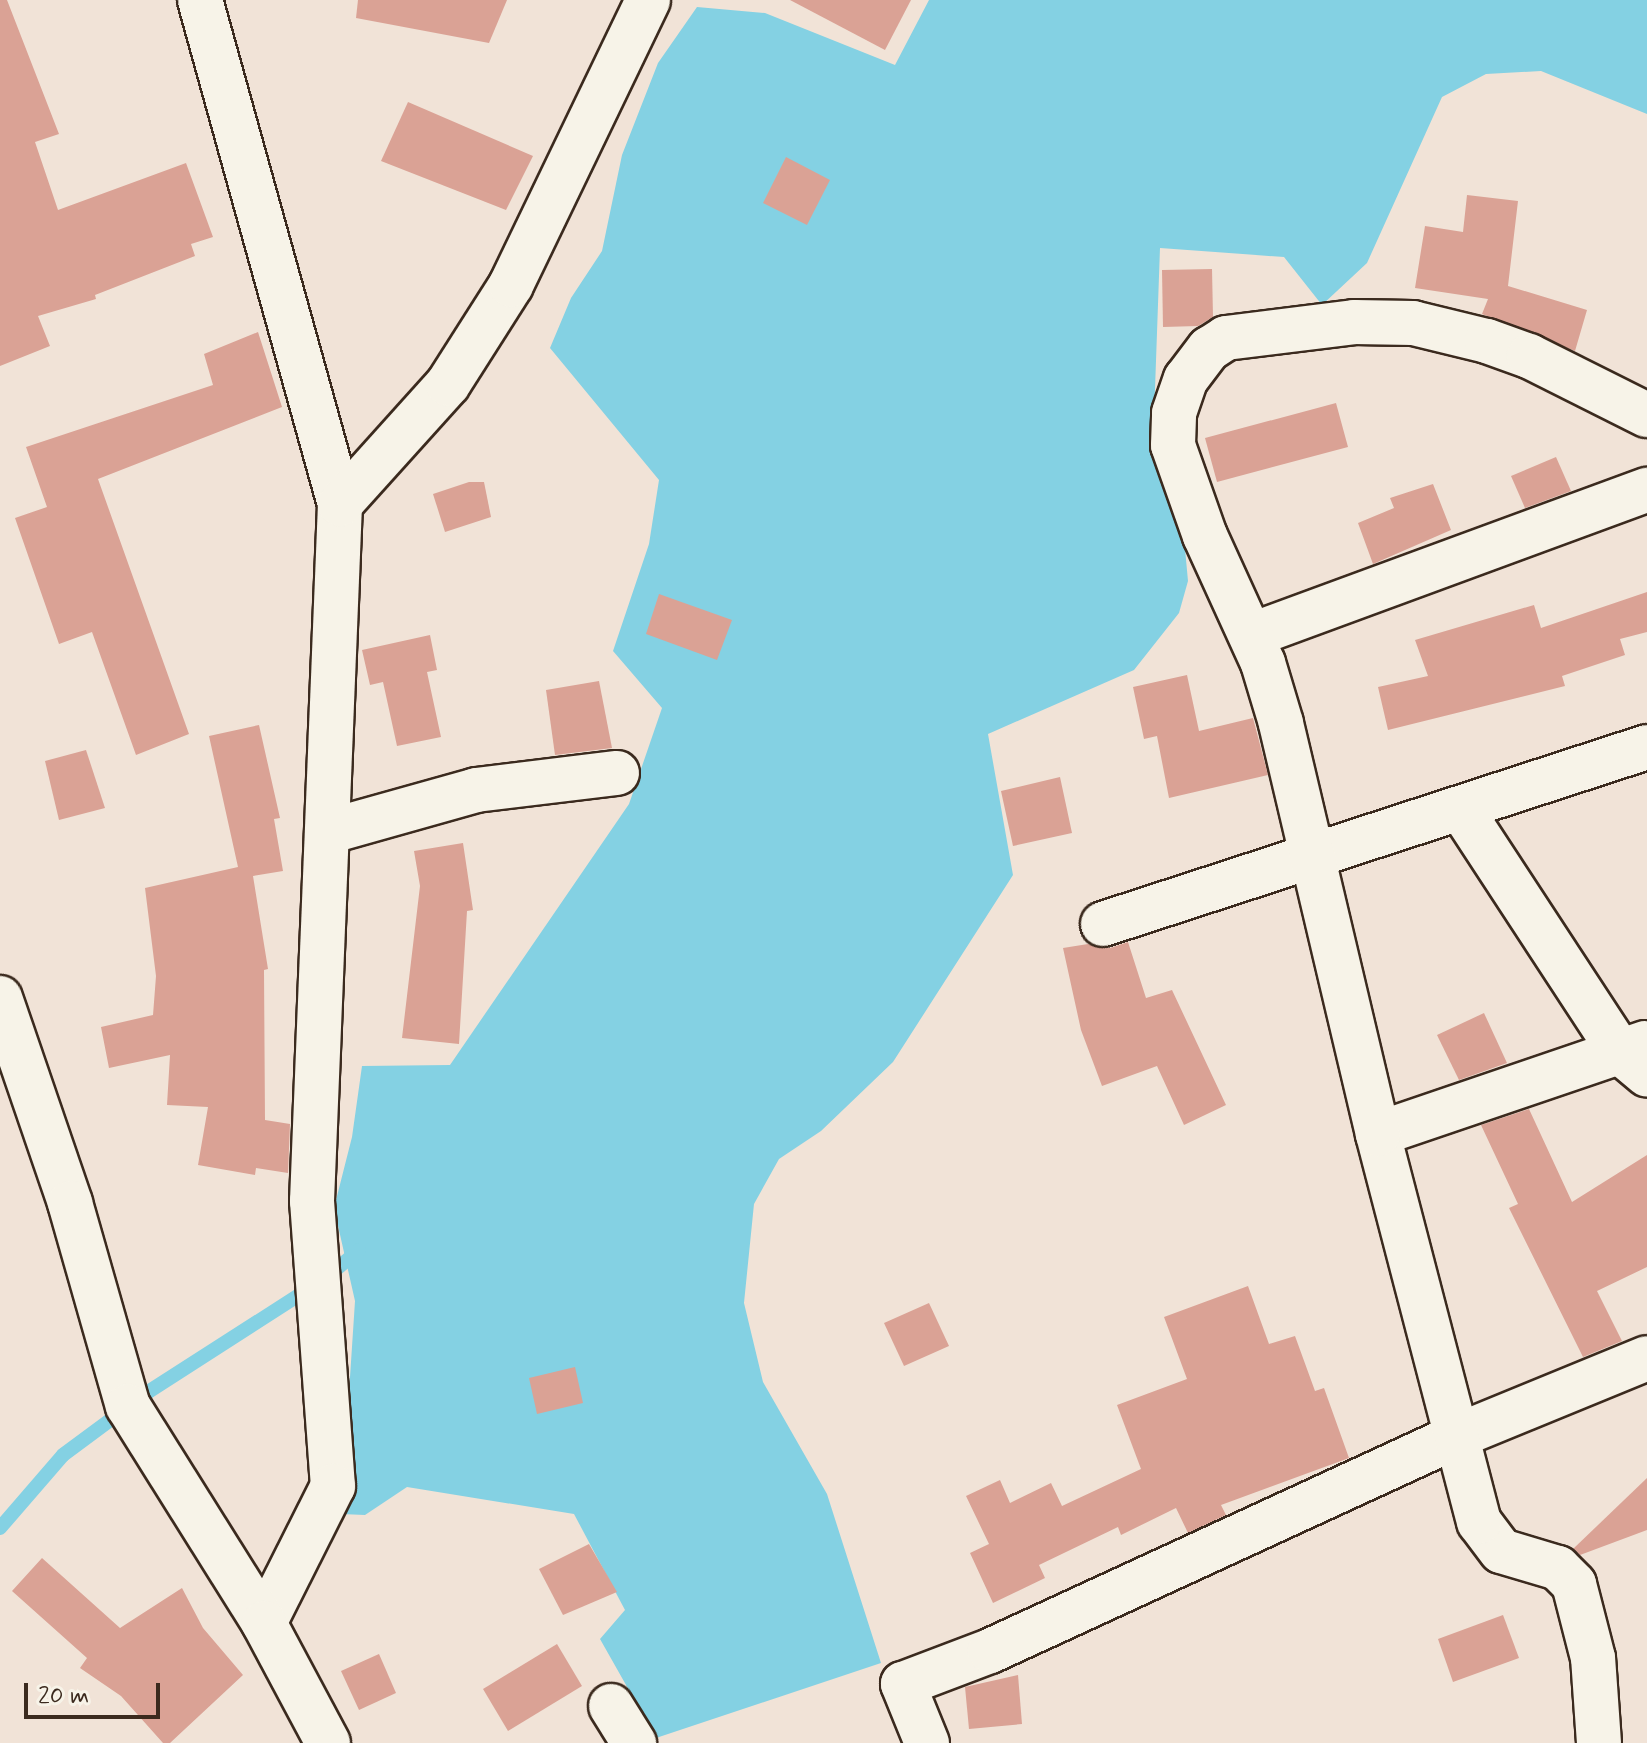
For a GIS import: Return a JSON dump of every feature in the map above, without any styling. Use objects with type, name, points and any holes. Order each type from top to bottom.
[{"type":"street","points":[[200,0],[340,504],[312,1201],[333,1486],[264,1623]]},
{"type":"street","points":[[340,504],[448,384],[511,285],[648,0]]},
{"type":"street","points":[[1599,1743],[1593,1658],[1574,1584],[1558,1568],[1514,1558],[1486,1536],[1378,1134],[1281,723],[1252,635],[1205,536],[1173,445],[1174,413],[1186,379],[1209,349],[1226,338],[1354,322],[1413,323],[1529,356],[1647,415]]},
{"type":"street","points":[[1252,635],[1647,490]]},
{"type":"street","points":[[1103,924],[1647,747]]},
{"type":"street","points":[[327,832],[476,790],[617,773]]},
{"type":"street","points":[[1378,1134],[1638,1057],[1461,809]]},
{"type":"street","points":[[0,998],[70,1203],[128,1406],[264,1623],[328,1743]]},
{"type":"street","points":[[927,1743],[903,1684],[990,1651],[1457,1436],[1647,1358]]},
{"type":"street","points":[[611,1706],[634,1743]]},
{"type":"water","points":[[929,0],[1647,0],[1647,114],[1541,71],[1486,74],[1442,97],[1367,263],[1322,305],[1284,257],[1160,248],[1153,446],[1183,527],[1188,581],[1179,613],[1134,670],[988,734],[1013,875],[893,1062],[821,1131],[779,1159],[754,1204],[744,1303],[763,1382],[827,1494],[881,1663],[656,1738],[600,1639],[625,1610],[574,1514],[407,1487],[365,1515],[341,1514],[355,1301],[334,1208],[352,1137],[362,1066],[450,1065],[629,804],[662,708],[613,651],[649,544],[659,480],[550,348],[571,298],[602,251],[622,155],[658,63],[697,7],[765,13],[895,65]]},
{"type":"building","points":[[0,0],[7,0],[59,134],[35,142],[58,210],[186,163],[213,237],[191,244],[195,256],[95,295],[96,299],[38,316],[50,346],[0,366]]},
{"type":"building","points":[[358,0],[507,0],[489,43],[356,18]]},
{"type":"building","points":[[790,0],[911,0],[885,50]]},
{"type":"building","points":[[408,102],[533,156],[506,210],[381,161]]},
{"type":"building","points":[[786,157],[830,180],[807,225],[763,203]]},
{"type":"building","points":[[1467,195],[1518,201],[1508,286],[1587,310],[1575,351],[1482,314],[1488,299],[1415,288],[1425,226],[1463,232]]},
{"type":"building","points":[[1212,269],[1213,317],[1198,326],[1163,327],[1162,270]]},
{"type":"building","points":[[258,332],[282,407],[98,479],[189,734],[136,755],[92,632],[59,644],[15,518],[47,507],[26,447],[213,385],[204,354]]},
{"type":"building","points":[[1336,403],[1348,447],[1217,482],[1205,438]]},
{"type":"building","points":[[1556,457],[1571,491],[1525,508],[1511,476]]},
{"type":"building","points":[[469,482],[484,482],[491,517],[445,532],[433,494]]},
{"type":"building","points":[[1433,484],[1451,530],[1373,564],[1358,523],[1394,508],[1390,498]]},
{"type":"building","points":[[1647,592],[1647,632],[1620,639],[1625,655],[1562,676],[1565,686],[1388,730],[1378,687],[1428,676],[1415,640],[1534,605],[1541,628]]},
{"type":"building","points":[[659,594],[732,620],[717,660],[646,634]]},
{"type":"building","points":[[430,635],[437,670],[427,672],[441,737],[397,746],[383,682],[370,685],[362,650]]},
{"type":"building","points":[[1187,675],[1199,731],[1253,718],[1268,775],[1169,798],[1157,736],[1144,739],[1133,687]]},
{"type":"building","points":[[599,681],[612,748],[555,755],[546,690]]},
{"type":"building","points":[[259,725],[280,818],[274,819],[283,871],[253,876],[268,969],[264,970],[265,1120],[290,1124],[288,1173],[256,1168],[255,1175],[198,1165],[208,1107],[167,1105],[170,1055],[109,1068],[101,1027],[153,1015],[156,976],[145,888],[238,867],[209,736]]},
{"type":"building","points":[[86,750],[105,808],[59,820],[45,761]]},
{"type":"building","points":[[1060,777],[1072,833],[1013,846],[1001,791]]},
{"type":"building","points":[[463,843],[473,910],[467,911],[459,1044],[402,1038],[420,886],[414,851]]},
{"type":"building","points":[[1128,942],[1146,998],[1172,990],[1226,1105],[1184,1125],[1157,1066],[1102,1086],[1081,1030],[1063,948],[1088,944],[1110,948]]},
{"type":"building","points":[[1484,1013],[1507,1063],[1459,1080],[1437,1035]]},
{"type":"building","points":[[1529,1109],[1572,1202],[1647,1155],[1647,1267],[1597,1291],[1622,1341],[1583,1357],[1509,1208],[1518,1204],[1481,1125]]},
{"type":"building","points":[[1248,1286],[1269,1344],[1295,1336],[1315,1391],[1324,1388],[1349,1458],[1221,1505],[1226,1515],[1188,1533],[1176,1508],[1121,1535],[1118,1527],[1039,1565],[1045,1578],[993,1603],[970,1553],[989,1544],[966,1496],[1000,1480],[1010,1503],[1051,1483],[1062,1506],[1141,1469],[1117,1405],[1187,1379],[1164,1317]]},
{"type":"building","points":[[929,1303],[949,1346],[904,1366],[884,1323]]},
{"type":"building","points":[[575,1367],[583,1403],[537,1414],[529,1378]]},
{"type":"building","points":[[1647,1478],[1647,1530],[1580,1555],[1573,1549]]},
{"type":"building","points":[[589,1544],[617,1592],[563,1615],[539,1569]]},
{"type":"building","points":[[42,1558],[120,1628],[182,1588],[203,1628],[243,1675],[170,1743],[163,1743],[121,1696],[80,1668],[87,1658],[12,1591]]},
{"type":"building","points":[[1503,1615],[1519,1658],[1453,1682],[1438,1639]]},
{"type":"building","points":[[557,1644],[582,1686],[508,1731],[483,1689]]},
{"type":"building","points":[[379,1654],[396,1693],[359,1710],[341,1671]]},
{"type":"building","points":[[1018,1675],[1022,1724],[969,1729],[965,1687]]},
{"type":"waterway","points":[[0,1528],[63,1455],[148,1392],[327,1277],[359,1250]]}]
